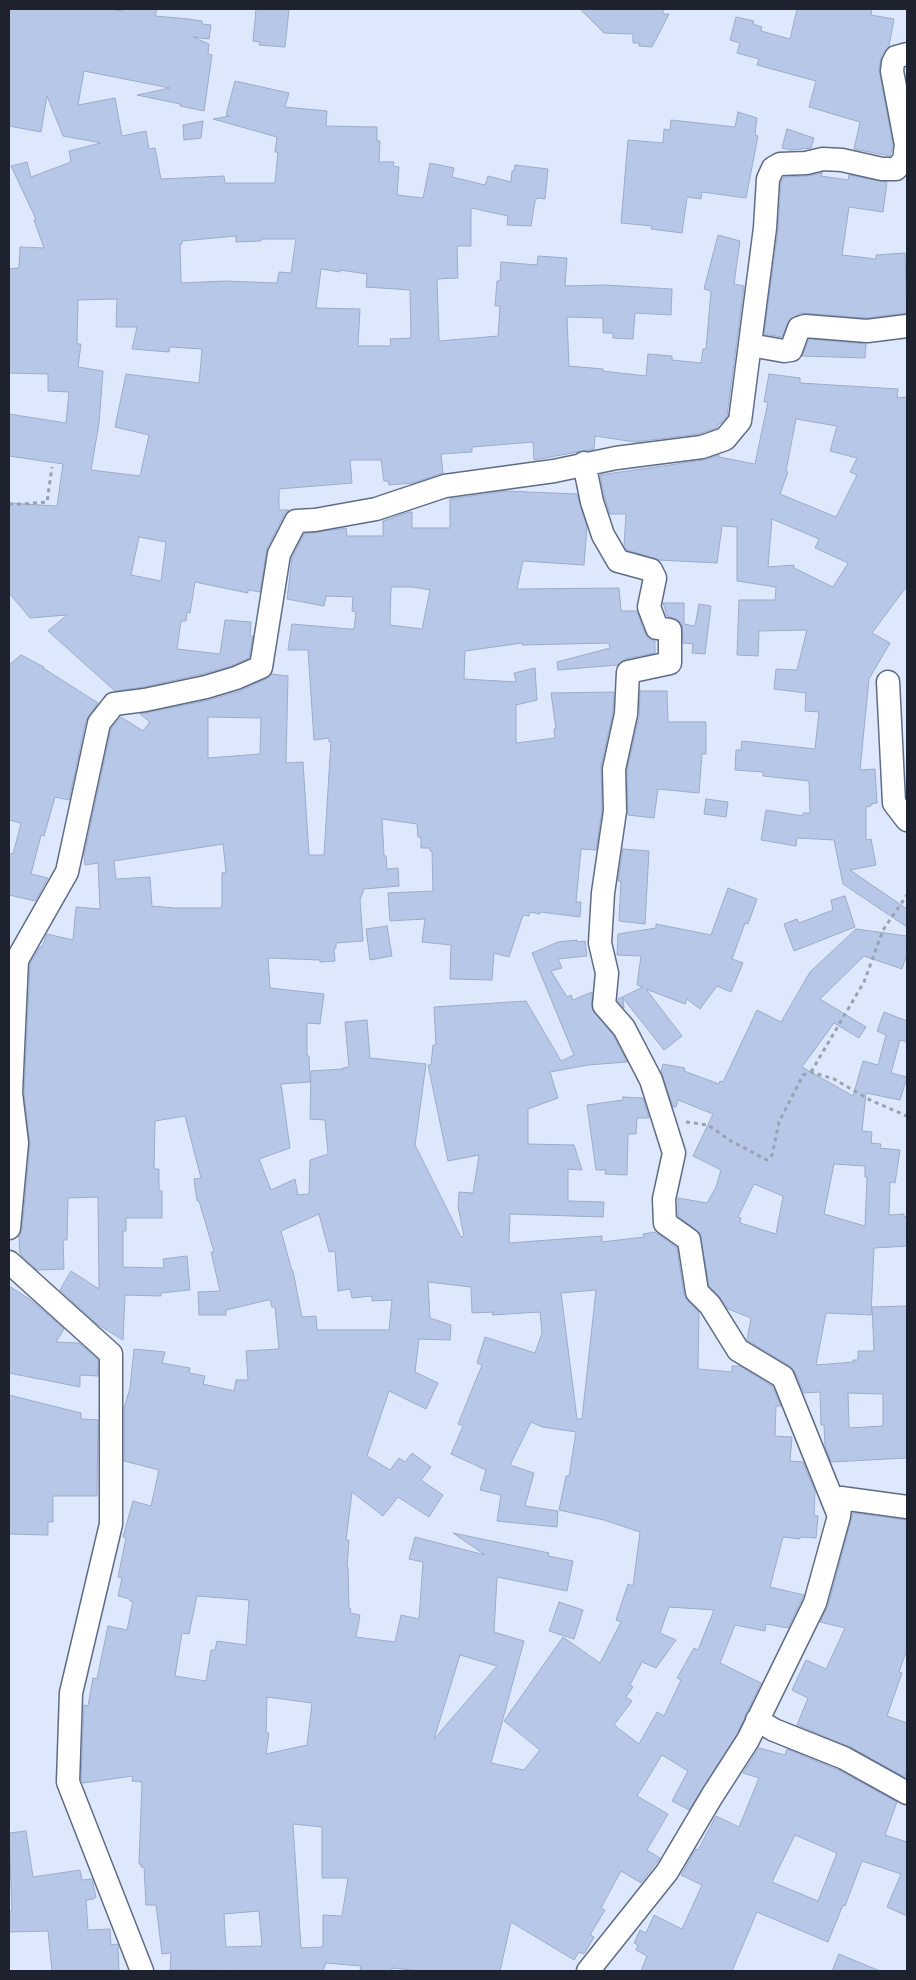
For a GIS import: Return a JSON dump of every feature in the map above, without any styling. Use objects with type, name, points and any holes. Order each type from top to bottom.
[{"type":"street","points":[[9,1228],[17,1143],[10,1093],[17,960],[67,872],[99,723],[114,704],[145,700],[206,687],[236,678],[261,667],[278,554],[296,521],[314,520],[376,509],[445,486],[554,470],[584,463],[702,447],[725,439],[740,421],[765,228],[768,179],[773,168],[780,164],[806,163],[823,159],[842,160],[882,169],[896,169],[904,160],[906,146],[892,71],[896,57],[907,54]]},
{"type":"street","points":[[750,344],[784,351],[792,350],[799,328],[805,326],[867,331],[907,326]]},
{"type":"street","points":[[584,463],[592,502],[603,536],[618,561],[651,570],[655,578],[649,607],[657,628],[670,630],[670,663],[628,672],[626,714],[614,769],[615,812],[603,893],[600,943],[607,973],[604,1005],[624,1028],[650,1080],[664,1120],[674,1153],[664,1198],[665,1223],[689,1240],[696,1292],[710,1305],[738,1350],[783,1377],[839,1516]]},
{"type":"street","points":[[888,682],[894,803],[907,820]]},
{"type":"street","points":[[9,1262],[112,1354],[111,1524],[71,1692],[68,1782],[142,1971]]},
{"type":"street","points":[[588,1971],[668,1872],[712,1796],[748,1740],[815,1603],[839,1516],[841,1498],[907,1507]]},
{"type":"street","points":[[757,1720],[774,1730],[844,1758],[907,1793]]},
{"type":"path","points":[[9,504],[47,502],[52,467]]},
{"type":"path","points":[[811,1072],[864,982],[883,930],[907,895]]},
{"type":"path","points":[[664,1120],[708,1125],[767,1160],[772,1155],[779,1122],[803,1075],[811,1072],[834,1079],[870,1100],[907,1116]]},
{"type":"building","points":[[9,9],[108,9],[123,11],[124,9],[157,9],[155,16],[202,21],[202,24],[211,25],[209,39],[193,37],[209,44],[208,54],[212,55],[204,111],[137,95],[170,88],[84,71],[78,105],[115,98],[122,136],[146,131],[149,149],[155,148],[161,179],[224,176],[225,183],[275,183],[278,152],[275,152],[277,137],[213,119],[230,116],[226,115],[235,81],[289,93],[285,107],[327,111],[326,126],[377,127],[377,141],[380,141],[379,162],[394,162],[393,166],[399,167],[397,195],[423,198],[430,163],[454,168],[452,177],[485,185],[488,176],[511,182],[512,171],[514,171],[515,165],[548,169],[545,199],[537,198],[535,201],[531,226],[507,225],[508,216],[471,208],[471,246],[457,246],[458,278],[437,279],[439,341],[498,336],[500,306],[495,306],[497,281],[500,281],[501,262],[537,265],[538,256],[567,258],[565,286],[605,285],[672,289],[671,315],[635,313],[633,339],[613,338],[613,333],[603,333],[603,318],[567,317],[569,366],[646,376],[648,354],[672,356],[672,360],[701,363],[703,349],[706,349],[711,291],[704,289],[718,235],[740,241],[734,284],[744,286],[727,416],[718,424],[717,428],[699,434],[635,442],[595,436],[594,449],[534,460],[533,442],[472,447],[472,452],[441,454],[443,473],[413,483],[389,485],[388,481],[384,481],[381,460],[350,460],[352,483],[279,489],[279,510],[289,510],[284,515],[267,548],[260,592],[248,590],[248,593],[195,582],[190,613],[187,612],[186,621],[181,621],[177,649],[220,654],[225,620],[251,622],[250,636],[253,636],[249,658],[231,666],[203,674],[115,691],[48,631],[67,615],[30,618],[9,593],[9,503],[57,506],[63,464],[9,456],[9,414],[66,423],[69,392],[48,391],[48,374],[9,373],[9,269],[19,268],[20,247],[44,248],[34,220],[36,219],[11,166],[27,162],[31,177],[71,162],[69,151],[101,143],[63,136],[47,96],[41,132],[9,126]],"holes":[[[236,236],[236,242],[261,241],[261,239],[296,239],[291,273],[279,272],[277,283],[225,281],[181,283],[180,244],[182,244],[182,241]],[[321,269],[367,274],[366,287],[410,290],[411,338],[390,339],[391,346],[358,346],[360,309],[316,308]],[[117,299],[116,327],[137,327],[132,349],[169,352],[170,347],[202,349],[199,383],[126,374],[115,427],[149,435],[140,476],[91,470],[99,423],[103,371],[78,367],[81,344],[77,344],[78,300]],[[139,537],[166,542],[161,581],[131,575]]]},
{"type":"building","points":[[256,9],[289,9],[285,47],[259,45],[260,42],[253,41]]},
{"type":"building","points":[[580,9],[663,9],[663,14],[669,14],[652,47],[639,46],[639,43],[633,43],[633,34],[604,33]]},
{"type":"building","points":[[797,9],[872,9],[871,15],[894,19],[889,46],[881,57],[879,70],[893,145],[890,156],[854,149],[860,122],[809,107],[816,81],[757,65],[759,59],[737,53],[740,43],[730,40],[736,17],[754,21],[753,24],[762,27],[761,31],[790,39]]},
{"type":"building","points":[[738,112],[757,118],[755,135],[758,136],[746,198],[702,192],[701,199],[687,197],[682,233],[651,229],[652,226],[621,223],[628,140],[663,143],[664,129],[670,130],[671,120],[735,127]]},
{"type":"building","points":[[203,121],[201,138],[184,140],[183,125]]},
{"type":"building","points":[[787,129],[814,138],[811,148],[791,150],[782,148]]},
{"type":"building","points":[[822,173],[821,176],[848,180],[849,175],[887,182],[883,212],[849,207],[842,255],[876,259],[876,255],[905,253],[907,313],[867,318],[801,313],[790,319],[782,337],[764,334],[778,230],[781,182],[784,177]]},
{"type":"building","points":[[809,339],[866,344],[865,358],[802,356]]},
{"type":"building","points":[[769,374],[800,378],[800,383],[898,389],[897,398],[907,397],[907,586],[872,633],[890,643],[869,679],[860,770],[875,769],[877,803],[866,807],[866,840],[871,839],[876,865],[850,870],[907,909],[907,927],[843,884],[834,840],[797,838],[796,846],[761,840],[766,810],[803,816],[803,813],[810,813],[809,781],[763,776],[763,772],[735,770],[736,750],[741,750],[742,741],[815,749],[819,712],[805,711],[806,693],[774,689],[776,669],[797,670],[807,630],[759,631],[758,656],[737,655],[739,600],[775,600],[776,587],[737,581],[737,527],[722,526],[717,563],[659,560],[627,550],[624,545],[626,514],[610,514],[605,499],[600,475],[704,460],[719,455],[719,457],[755,464],[768,402],[764,402]],"holes":[[[796,419],[837,426],[830,451],[857,458],[850,472],[857,475],[836,517],[780,494],[788,472],[786,471]],[[772,519],[819,539],[815,548],[848,563],[833,587],[794,568],[794,565],[768,567]]]},
{"type":"building","points":[[506,491],[577,494],[587,527],[584,565],[523,561],[517,589],[619,588],[621,611],[637,611],[648,638],[655,641],[655,653],[625,659],[617,665],[558,670],[557,662],[610,648],[609,643],[522,645],[522,643],[465,651],[464,679],[516,682],[514,673],[535,668],[537,700],[516,705],[516,743],[555,738],[554,729],[556,729],[551,693],[614,692],[613,712],[601,766],[602,810],[596,850],[581,849],[576,902],[581,902],[580,917],[540,912],[540,914],[530,912],[529,916],[523,915],[509,957],[494,953],[492,980],[450,979],[451,945],[422,942],[425,919],[390,921],[388,893],[433,891],[432,851],[430,851],[430,848],[421,848],[421,837],[418,837],[417,824],[382,819],[384,856],[386,856],[387,869],[398,868],[399,886],[364,889],[360,900],[363,941],[336,943],[336,948],[334,949],[335,961],[320,962],[320,960],[268,958],[270,988],[324,994],[320,1024],[307,1023],[307,1056],[309,1056],[310,1082],[281,1084],[290,1148],[259,1159],[271,1190],[295,1179],[298,1195],[309,1194],[310,1160],[328,1154],[325,1120],[310,1119],[311,1071],[349,1067],[345,1022],[367,1020],[370,1058],[426,1064],[415,1145],[461,1237],[464,1236],[458,1207],[459,1192],[473,1193],[479,1155],[448,1161],[428,1065],[431,1065],[433,1045],[436,1045],[434,1007],[526,1001],[561,1061],[574,1055],[532,953],[558,942],[585,941],[587,956],[558,959],[562,968],[551,971],[567,997],[571,995],[573,1000],[592,992],[592,1009],[613,1035],[627,1062],[588,1065],[550,1072],[558,1098],[528,1109],[528,1144],[574,1145],[582,1170],[568,1169],[568,1201],[604,1202],[603,1217],[510,1214],[509,1243],[602,1236],[602,1242],[644,1237],[643,1234],[655,1232],[677,1248],[684,1295],[699,1312],[698,1369],[732,1372],[732,1366],[740,1366],[772,1386],[781,1406],[776,1406],[775,1436],[792,1437],[790,1461],[803,1462],[815,1492],[814,1515],[818,1516],[816,1538],[783,1537],[770,1587],[804,1595],[788,1628],[766,1624],[765,1631],[735,1625],[720,1663],[761,1683],[737,1734],[689,1810],[672,1801],[688,1771],[662,1755],[637,1796],[668,1814],[647,1850],[660,1858],[641,1883],[621,1871],[601,1908],[605,1910],[590,1935],[594,1937],[584,1954],[579,1952],[574,1960],[511,1922],[500,1971],[422,1971],[392,1968],[392,1971],[371,1971],[360,1970],[361,1966],[326,1963],[323,1971],[170,1970],[171,1953],[162,1954],[156,1905],[146,1905],[144,1867],[141,1867],[141,1864],[139,1864],[142,1782],[132,1781],[133,1776],[83,1783],[81,1778],[84,1705],[88,1706],[93,1678],[97,1679],[108,1626],[127,1630],[133,1601],[118,1596],[122,1578],[118,1577],[126,1538],[123,1537],[133,1501],[151,1506],[159,1470],[124,1461],[124,1408],[130,1388],[134,1349],[165,1352],[162,1363],[190,1368],[189,1373],[205,1376],[203,1384],[234,1391],[236,1380],[248,1380],[246,1351],[279,1349],[275,1307],[272,1307],[270,1300],[268,1300],[226,1310],[226,1315],[199,1315],[198,1292],[220,1291],[211,1252],[214,1252],[199,1201],[197,1201],[194,1179],[201,1178],[185,1116],[155,1121],[154,1169],[159,1169],[159,1191],[162,1191],[162,1218],[126,1218],[126,1231],[123,1231],[123,1267],[164,1268],[163,1259],[187,1256],[190,1290],[161,1293],[161,1296],[125,1295],[123,1340],[97,1324],[60,1290],[71,1271],[99,1289],[98,1197],[68,1198],[67,1240],[63,1240],[64,1269],[37,1270],[20,1254],[19,1236],[22,1229],[30,1144],[24,1093],[30,964],[40,947],[42,947],[47,934],[73,940],[76,907],[100,909],[98,863],[85,865],[84,856],[111,729],[121,717],[143,731],[150,722],[140,714],[209,700],[240,691],[266,679],[272,674],[288,676],[286,763],[303,762],[309,855],[324,855],[331,741],[329,742],[329,738],[314,740],[308,650],[288,650],[292,624],[354,629],[356,612],[352,611],[353,597],[326,596],[324,606],[287,599],[292,558],[304,534],[346,528],[347,536],[383,536],[383,521],[409,512],[412,512],[412,528],[450,528],[450,499]],"holes":[[[391,587],[413,587],[430,590],[422,629],[390,625]],[[208,717],[261,718],[260,754],[208,758]],[[223,844],[226,872],[222,873],[222,906],[220,908],[152,906],[150,877],[116,879],[114,861]],[[319,1214],[329,1252],[335,1251],[338,1291],[350,1289],[352,1298],[372,1296],[372,1301],[392,1300],[389,1330],[317,1330],[316,1316],[302,1317],[293,1271],[281,1231]],[[428,1282],[471,1287],[472,1313],[493,1312],[492,1315],[540,1312],[542,1333],[535,1353],[485,1337],[477,1363],[482,1365],[458,1424],[463,1426],[451,1454],[486,1470],[480,1490],[501,1495],[497,1521],[557,1527],[558,1511],[525,1506],[534,1473],[510,1465],[531,1422],[542,1427],[576,1432],[569,1476],[566,1476],[559,1510],[604,1520],[640,1532],[633,1586],[628,1584],[616,1620],[621,1622],[600,1663],[563,1637],[504,1721],[540,1750],[524,1770],[491,1763],[524,1641],[494,1632],[497,1577],[567,1591],[573,1561],[548,1556],[549,1553],[453,1533],[485,1555],[415,1537],[409,1559],[423,1562],[419,1619],[401,1615],[395,1642],[356,1637],[360,1615],[350,1613],[351,1609],[349,1608],[347,1567],[349,1540],[346,1540],[352,1492],[383,1516],[398,1497],[429,1517],[443,1495],[421,1480],[431,1467],[412,1453],[405,1462],[399,1458],[390,1470],[367,1456],[389,1391],[426,1409],[438,1383],[415,1372],[419,1339],[450,1340],[451,1325],[430,1318]],[[596,1290],[582,1419],[577,1419],[561,1293]],[[197,1596],[249,1600],[246,1645],[217,1641],[215,1650],[211,1650],[206,1681],[175,1676],[182,1633],[189,1634]],[[669,1607],[714,1610],[698,1650],[694,1648],[677,1678],[681,1680],[664,1716],[657,1712],[639,1744],[614,1725],[632,1701],[626,1697],[633,1687],[630,1685],[642,1662],[656,1668],[676,1640],[660,1633]],[[460,1655],[497,1666],[434,1739]],[[267,1697],[312,1703],[307,1745],[266,1754],[269,1733],[266,1733]],[[293,1824],[322,1827],[322,1878],[348,1878],[342,1916],[323,1915],[323,1947],[301,1948]],[[259,1911],[262,1946],[226,1947],[224,1914]]]},
{"type":"building","points":[[663,603],[684,603],[684,624],[695,626],[699,604],[711,606],[705,654],[692,653],[693,644],[683,643],[682,624],[677,619],[667,616]]},
{"type":"building","points":[[21,655],[44,667],[98,703],[86,720],[69,800],[55,797],[44,836],[41,835],[31,874],[48,878],[35,901],[9,895],[9,853],[13,854],[21,823],[9,820],[9,665]]},
{"type":"building","points":[[640,691],[667,691],[668,722],[706,722],[706,754],[702,754],[699,793],[658,789],[654,818],[628,815],[627,770],[639,717]]},
{"type":"building","points":[[706,799],[728,802],[726,817],[704,814]]},
{"type":"building","points":[[623,849],[649,851],[645,924],[619,921],[621,881],[618,881]]},
{"type":"building","points":[[728,888],[757,899],[748,924],[745,923],[732,959],[743,963],[731,992],[717,986],[700,1009],[687,999],[685,1004],[646,989],[682,1036],[664,1050],[623,998],[624,1008],[618,1001],[618,999],[643,987],[637,985],[641,956],[617,955],[618,934],[656,928],[656,924],[711,935]]},
{"type":"building","points":[[845,896],[855,927],[794,951],[784,924],[797,919],[799,923],[833,910],[831,900]]},
{"type":"building","points":[[387,926],[392,956],[370,960],[366,929]]},
{"type":"building","points":[[856,929],[907,936],[907,953],[902,969],[864,956],[820,999],[866,1027],[859,1038],[834,1023],[802,1067],[853,1096],[863,1061],[878,1065],[886,1035],[877,1031],[884,1012],[907,1021],[907,1042],[900,1040],[891,1073],[907,1077],[900,1100],[866,1093],[862,1131],[872,1132],[871,1143],[881,1144],[880,1148],[900,1150],[895,1183],[890,1182],[889,1215],[904,1214],[904,1217],[907,1216],[907,1246],[874,1248],[871,1315],[826,1313],[816,1365],[854,1362],[853,1360],[858,1360],[858,1351],[874,1351],[872,1307],[907,1306],[907,1458],[831,1462],[825,1446],[824,1425],[821,1425],[820,1392],[804,1393],[795,1372],[790,1366],[747,1340],[751,1318],[728,1309],[709,1286],[700,1233],[678,1216],[678,1198],[707,1203],[716,1187],[721,1170],[693,1156],[713,1114],[678,1100],[676,1107],[673,1107],[661,1071],[663,1064],[685,1068],[684,1071],[719,1084],[720,1081],[723,1082],[757,1010],[781,1022],[810,972]],"holes":[[[834,1164],[865,1166],[865,1177],[867,1177],[865,1226],[824,1214]],[[754,1184],[783,1196],[776,1234],[740,1223],[741,1218],[738,1217]],[[848,1393],[883,1394],[883,1426],[849,1428]]]},
{"type":"building","points":[[623,1097],[643,1098],[649,1118],[637,1118],[636,1134],[628,1134],[627,1175],[605,1174],[606,1170],[596,1170],[587,1105],[623,1100]]},
{"type":"building","points":[[9,1286],[31,1300],[64,1329],[56,1342],[79,1343],[98,1360],[98,1376],[80,1375],[80,1387],[9,1373]]},
{"type":"building","points":[[9,1395],[81,1413],[81,1419],[98,1420],[97,1496],[53,1496],[53,1522],[48,1522],[48,1535],[9,1534]]},
{"type":"building","points":[[853,1513],[907,1520],[907,1649],[899,1672],[902,1673],[887,1716],[907,1723],[907,1771],[905,1777],[850,1747],[797,1725],[808,1698],[792,1690],[806,1660],[826,1669],[845,1628],[820,1622],[828,1606]]},
{"type":"building","points":[[559,1602],[583,1610],[574,1639],[549,1631]]},
{"type":"building","points":[[759,1748],[785,1755],[787,1749],[838,1770],[897,1802],[885,1835],[907,1842],[907,1916],[887,1907],[901,1874],[862,1861],[845,1906],[843,1905],[828,1942],[757,1912],[732,1971],[641,1971],[647,1956],[636,1950],[638,1945],[634,1943],[640,1930],[646,1933],[654,1915],[682,1929],[702,1885],[681,1875],[696,1849],[698,1850],[716,1816],[739,1827],[759,1778],[743,1773]],"holes":[[[795,1835],[837,1853],[818,1901],[772,1882]]]},
{"type":"building","points":[[26,1831],[33,1877],[80,1870],[82,1880],[92,1879],[96,1897],[86,1900],[88,1930],[110,1929],[111,1945],[117,1944],[118,1947],[119,1971],[52,1971],[48,1931],[9,1932],[9,1911],[12,1911],[9,1833]]},
{"type":"building","points":[[839,1954],[880,1971],[832,1971]]}]
